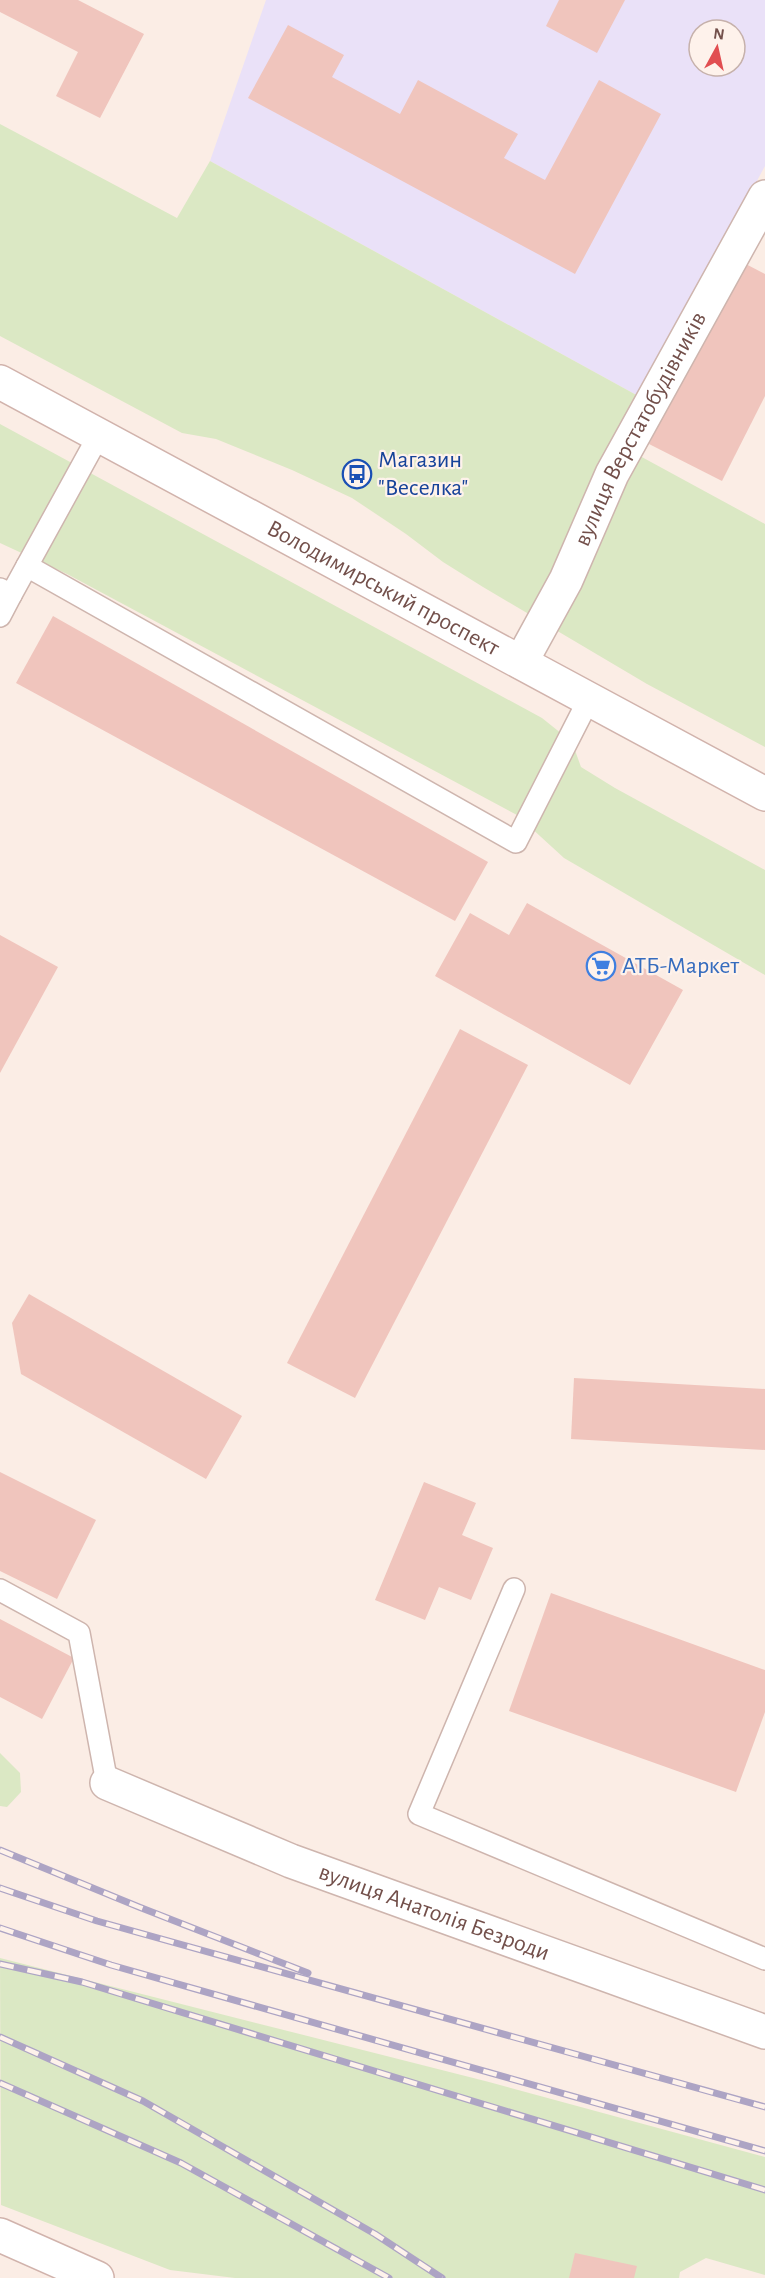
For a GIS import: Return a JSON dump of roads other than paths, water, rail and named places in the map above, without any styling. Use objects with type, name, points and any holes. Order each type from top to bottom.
[{"type":"street","name":"вулиця Верстатобудівників","points":[[520,662],[566,580],[612,474],[765,197]]},
{"type":"street","name":"Володимирський проспект","points":[[0,382],[765,794]]},
{"type":"street","name":"вулиця Анатолія Безроди","points":[[107,1783],[291,1861],[765,2032]]},
{"type":"street","points":[[0,2235],[97,2278]]},
{"type":"lane","points":[[0,616],[6,592],[27,566],[99,435]]},
{"type":"lane","points":[[27,566],[516,842],[589,699]]},
{"type":"lane","points":[[514,1589],[419,1814],[765,1959]]},
{"type":"lane","points":[[0,1590],[79,1633],[107,1783]]},
{"type":"railway","points":[[0,1850],[308,1973]]},
{"type":"railway","points":[[0,1888],[97,1921],[765,2107]]},
{"type":"railway","points":[[0,1928],[111,1965],[765,2151]]},
{"type":"railway","points":[[0,1964],[82,1982],[765,2190]]},
{"type":"railway","points":[[0,2037],[143,2101],[375,2234],[442,2278]]},
{"type":"railway","points":[[0,2083],[181,2163],[389,2278]]},
{"type":"place","name":"Магазин \"Веселка\"","points":[[357,474]]},
{"type":"place","name":"АТБ-Маркет","points":[[601,966]]}]
